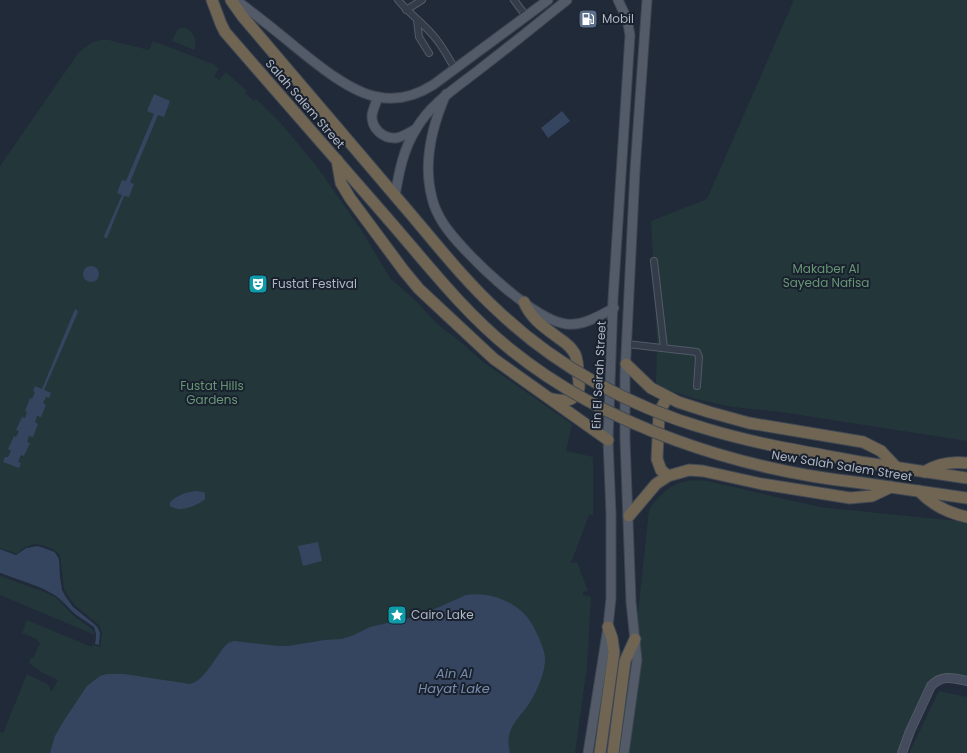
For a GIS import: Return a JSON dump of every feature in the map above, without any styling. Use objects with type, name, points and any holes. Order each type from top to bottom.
[{"type":"highway","name":"Salah Salem Street","points":[[212,0],[221,24],[226,32],[388,219]]},
{"type":"highway","name":"Salah Salem Street","points":[[231,0],[243,17],[403,205]]},
{"type":"highway","points":[[336,160],[339,175],[345,191],[411,280],[484,350],[513,374],[608,440]]},
{"type":"highway","name":"New Salah Salem Street","points":[[403,205],[458,269],[498,311],[543,348],[592,380],[636,403],[706,429],[785,449],[962,478]]},
{"type":"highway","name":"New Salah Salem Street","points":[[388,219],[443,284],[492,334],[528,363],[567,389],[628,420],[668,437],[710,452],[753,464],[818,477],[967,498]]},
{"type":"highway","points":[[524,302],[532,318],[569,346],[576,357],[579,384],[577,393],[571,399],[565,401],[547,398]]},
{"type":"highway","points":[[626,364],[648,385],[668,398],[709,412],[749,423],[863,442],[881,451],[896,467]]},
{"type":"highway","points":[[668,398],[662,407],[659,416],[657,459],[661,470],[668,476]]},
{"type":"highway","points":[[924,472],[941,463],[967,463]]},
{"type":"highway","points":[[629,516],[651,489],[668,476],[688,470],[703,471],[762,484],[850,498],[872,496],[891,487]]},
{"type":"highway","points":[[919,491],[941,509],[967,517]]},
{"type":"highway","points":[[600,753],[614,652],[612,638],[608,627]]},
{"type":"highway","points":[[613,753],[626,661],[635,639]]},
{"type":"main road","points":[[236,0],[304,54],[359,92],[378,97],[399,98],[419,93],[433,85],[544,1]]},
{"type":"main road","points":[[395,196],[403,157],[416,129],[429,110],[446,94],[481,69],[567,0]]},
{"type":"main road","points":[[624,753],[637,660],[632,616],[625,439],[626,364],[635,170],[646,0]]},
{"type":"main road","name":"Ein El Seirah Street","points":[[588,753],[612,598],[608,440],[630,35],[627,19],[620,2]]},
{"type":"main road","points":[[446,94],[436,121],[430,149],[429,180],[435,208],[443,223],[465,249],[491,275],[524,302],[544,316],[556,322],[567,324],[585,322],[614,308]]},
{"type":"main road","points":[[378,97],[372,115],[373,124],[378,132],[386,137],[395,138],[416,129]]},
{"type":"street","points":[[398,0],[406,10],[437,40],[455,69]]},
{"type":"street","points":[[406,10],[422,0]]},
{"type":"street","points":[[514,0],[526,16]]},
{"type":"street","points":[[417,20],[419,37],[429,53]]},
{"type":"street","points":[[654,260],[664,348]]},
{"type":"street","points":[[627,344],[694,351],[698,353],[700,357],[697,386]]},
{"type":"street","points":[[902,753],[910,731],[931,686],[937,680],[945,677],[967,681]]},
{"type":"green space","name":"Makaber Al Sayeda Nafisa","points":[[792,0],[967,0],[967,441],[781,412],[732,407],[696,399],[656,386],[657,341],[651,221],[707,199],[793,2]]},
{"type":"green space","points":[[179,28],[186,28],[191,32],[196,43],[194,50],[172,41]]},
{"type":"green space","name":"Fustat Hills Gardens","points":[[100,40],[109,40],[149,50],[153,41],[213,64],[219,69],[214,76],[219,80],[226,72],[247,91],[245,93],[254,101],[256,99],[279,121],[315,164],[362,231],[390,278],[417,302],[437,324],[483,362],[572,424],[566,451],[593,457],[593,515],[589,515],[571,563],[577,562],[588,591],[583,592],[583,595],[591,597],[587,667],[575,753],[0,753],[0,732],[3,733],[27,674],[47,684],[50,687],[51,692],[58,680],[41,672],[29,663],[40,643],[37,639],[22,633],[27,620],[92,647],[95,635],[0,595],[0,166],[79,52],[91,43]]},
{"type":"green space","points":[[693,480],[707,481],[820,507],[967,522],[967,683],[935,678],[899,753],[623,753],[649,510],[667,489],[678,483]]},
{"type":"green space","points":[[939,691],[967,697],[967,753],[909,753]]},
{"type":"water","points":[[154,94],[170,101],[164,117],[158,115],[130,182],[134,184],[129,197],[124,196],[107,238],[105,238],[104,236],[122,195],[117,193],[122,180],[126,181],[154,114],[147,111]]},
{"type":"water","points":[[562,111],[570,121],[548,138],[541,128]]},
{"type":"water","points":[[88,266],[94,266],[99,271],[97,280],[94,282],[88,282],[83,277],[83,271]]},
{"type":"water","points":[[75,309],[78,312],[44,390],[51,393],[49,398],[46,397],[43,403],[46,405],[41,417],[37,416],[35,422],[38,424],[33,437],[29,436],[27,442],[30,443],[24,456],[21,455],[18,462],[21,463],[19,468],[3,462],[5,457],[8,457],[11,451],[8,449],[14,436],[16,437],[19,431],[16,430],[22,417],[25,418],[27,412],[25,411],[30,398],[32,399],[35,392],[33,391],[35,386],[42,389]]},
{"type":"water","points":[[196,491],[205,493],[205,499],[198,504],[183,509],[170,506],[170,502],[176,497],[185,493]]},
{"type":"water","points":[[318,542],[322,561],[303,566],[298,546]]},
{"type":"water","points":[[34,546],[49,549],[56,554],[60,563],[64,593],[75,607],[95,624],[100,634],[99,645],[95,644],[96,633],[92,627],[77,616],[60,599],[37,586],[0,573],[0,549],[16,555],[26,548]]},
{"type":"water","name":"Ain Al Hayat Lake","points":[[466,595],[487,595],[502,599],[514,606],[531,622],[544,650],[544,669],[535,694],[510,731],[510,753],[50,753],[55,736],[63,722],[87,686],[100,676],[107,674],[124,674],[190,684],[200,679],[224,647],[228,643],[234,641],[288,646],[342,639],[370,627],[419,616]]},
{"type":"pier","points":[[34,544],[53,549],[60,555],[64,589],[75,605],[99,625],[102,633],[100,647],[93,645],[95,635],[92,629],[74,616],[55,597],[0,576],[0,573],[43,589],[56,596],[75,614],[94,627],[96,634],[95,644],[99,645],[100,633],[98,627],[73,607],[62,590],[59,559],[55,552],[38,546],[26,548],[16,555],[0,549],[17,554],[25,547]]},
{"type":"place","name":"Mobil","points":[[588,19]]},
{"type":"place","name":"Fustat Festival","points":[[258,284]]},
{"type":"place","name":"Cairo Lake","points":[[397,615]]}]
